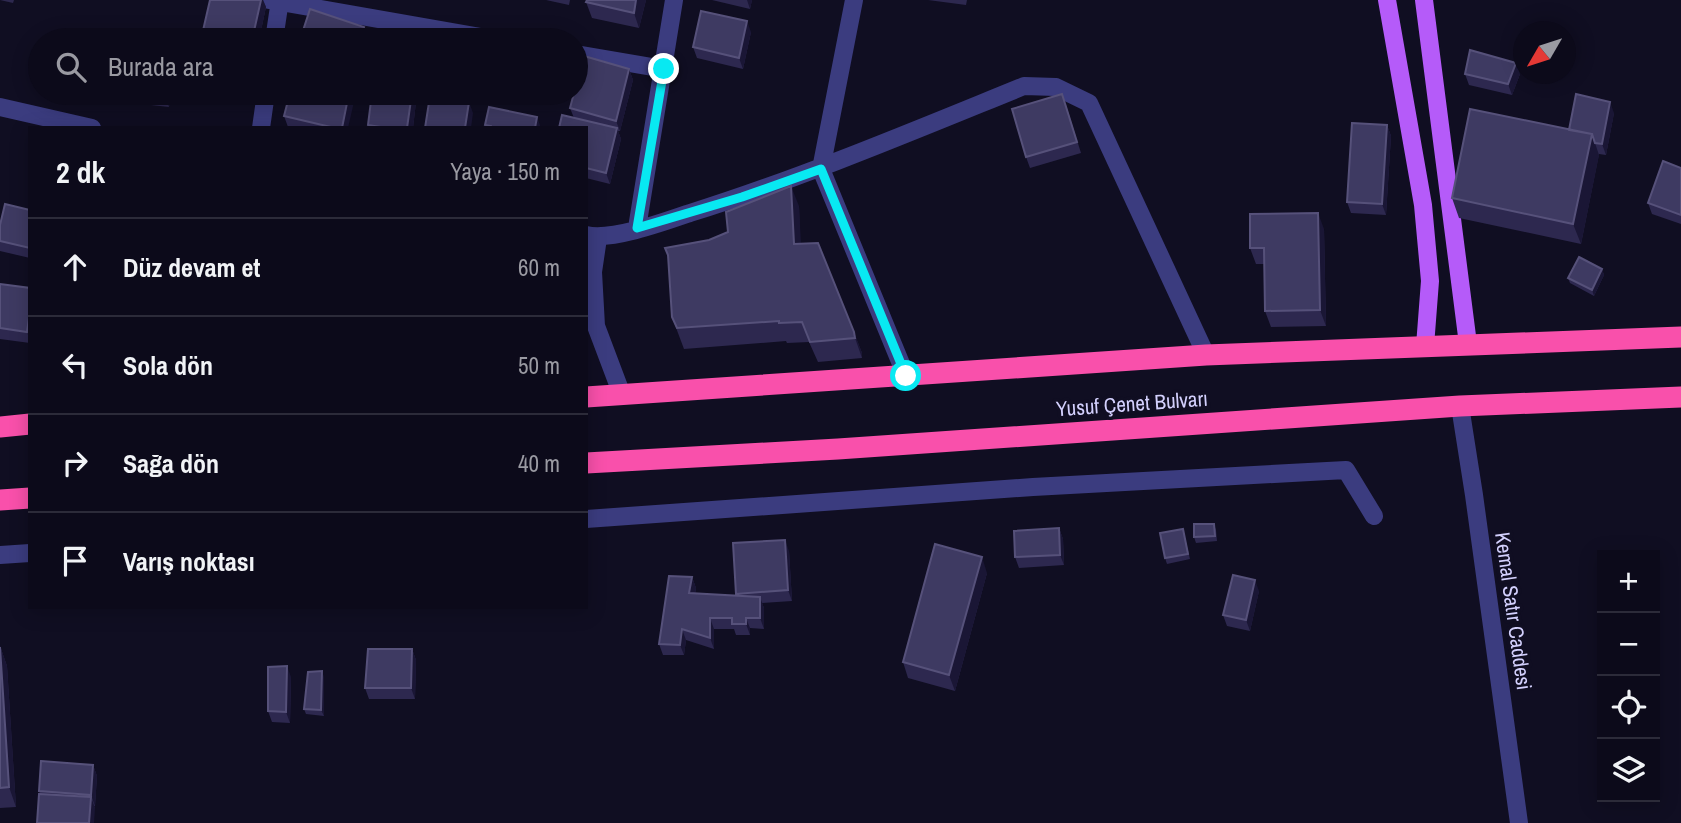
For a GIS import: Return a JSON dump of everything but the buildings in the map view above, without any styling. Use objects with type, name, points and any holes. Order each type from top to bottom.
[{"type":"highway","name":"Yusuf Çenet Bulvarı","points":[[588,397],[1206,355],[1672,338]]},
{"type":"highway","name":"Yusuf Çenet Bulvarı","points":[[588,463],[838,449],[1460,406],[1681,397]]},
{"type":"highway","points":[[0,427],[28,424]]},
{"type":"highway","points":[[0,500],[28,498]]},
{"type":"main road","points":[[1387,0],[1423,205],[1430,281],[1425,346]]},
{"type":"main road","points":[[1424,0],[1468,344]]},
{"type":"street","points":[[637,228],[674,0]]},
{"type":"street","points":[[854,0],[821,169],[906,376]]},
{"type":"street","points":[[275,28],[276,1],[430,28]]},
{"type":"street","points":[[588,56],[664,69]]},
{"type":"street","points":[[622,395],[596,326],[590,239],[742,197],[821,169],[1024,86],[1056,86],[1089,103],[1206,355]]},
{"type":"street","points":[[261,126],[264,105]]},
{"type":"street","points":[[0,107],[83,126]]},
{"type":"street","points":[[1672,338],[1681,325]]},
{"type":"street","name":"Kemal Satır Caddesi","points":[[1460,406],[1519,823]]},
{"type":"street","points":[[588,519],[1033,487],[1346,470],[1374,516]]},
{"type":"street","points":[[0,555],[28,552]]},
{"type":"route","points":[[664,69],[637,228],[742,197],[821,169],[906,376]]}]
